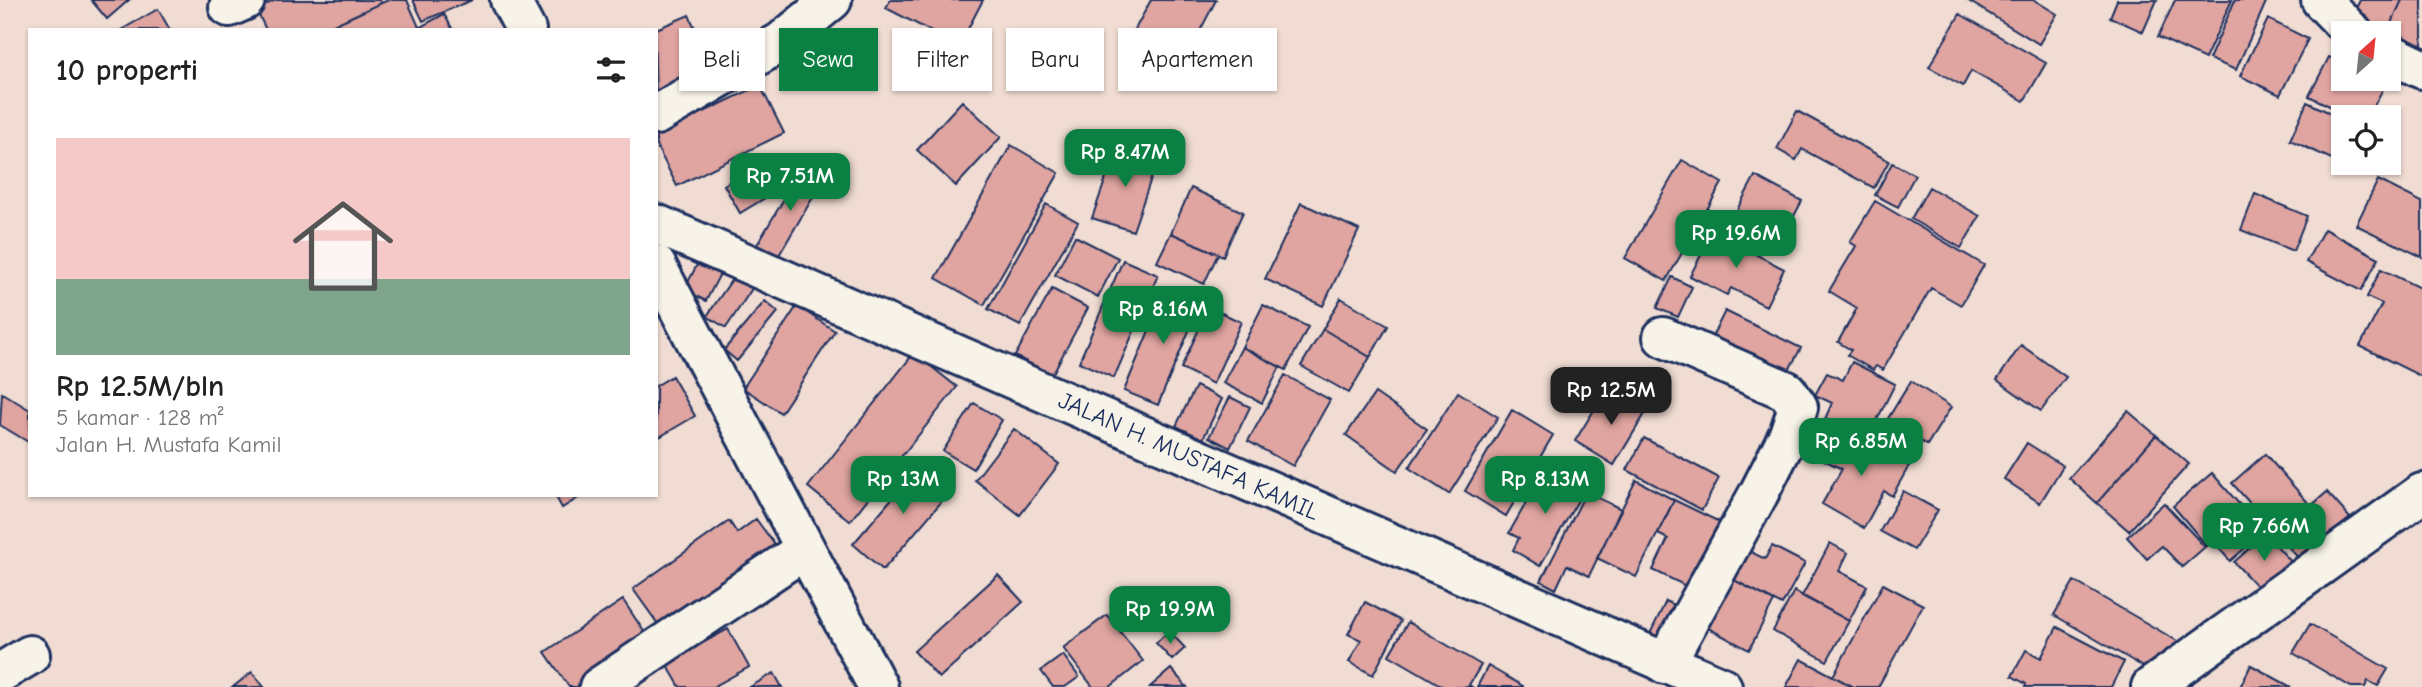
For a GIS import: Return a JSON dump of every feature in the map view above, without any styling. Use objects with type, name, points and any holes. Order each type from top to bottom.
[{"type":"street","points":[[510,0],[525,28]]},
{"type":"street","points":[[658,115],[782,42],[832,0]]},
{"type":"street","points":[[2321,0],[2341,21]]},
{"type":"street","points":[[2401,58],[2422,69]]},
{"type":"street","name":"JALAN H. MUSTAFA KAMIL","points":[[658,224],[1722,687]]},
{"type":"street","points":[[658,269],[878,687]]},
{"type":"street","points":[[1663,337],[1787,391],[1798,407],[1789,434],[1759,494],[1665,664]]},
{"type":"street","points":[[2151,687],[2422,493]]},
{"type":"street","points":[[599,687],[804,550]]},
{"type":"building","points":[[91,0],[129,0],[107,19]]},
{"type":"building","points":[[276,0],[380,0],[381,3],[331,26],[332,28],[265,28],[256,9]]},
{"type":"building","points":[[388,0],[407,0],[419,27],[332,28],[331,26]]},
{"type":"building","points":[[413,0],[472,0],[423,21]]},
{"type":"building","points":[[890,0],[983,0],[968,28],[924,28],[886,8]]},
{"type":"building","points":[[1151,0],[1216,0],[1202,28],[1136,28]]},
{"type":"building","points":[[1967,0],[2034,0],[2057,14],[2039,44]]},
{"type":"building","points":[[2117,0],[2157,0],[2143,32],[2110,17]]},
{"type":"building","points":[[2175,0],[2232,0],[2205,59],[2158,37]]},
{"type":"building","points":[[2235,0],[2267,0],[2236,70],[2209,59]]},
{"type":"building","points":[[2360,0],[2402,0],[2392,21],[2361,21],[2352,17]]},
{"type":"building","points":[[2402,0],[2422,0],[2422,49],[2401,39],[2401,21],[2392,21]]},
{"type":"building","points":[[158,9],[169,28],[125,28]]},
{"type":"building","points":[[444,14],[452,28],[419,28]]},
{"type":"building","points":[[1960,14],[2046,63],[2024,101],[1971,71],[1963,86],[1929,67]]},
{"type":"building","points":[[689,15],[695,28],[679,28],[679,88],[658,97],[658,28]]},
{"type":"building","points":[[2268,19],[2308,39],[2280,95],[2240,76]]},
{"type":"building","points":[[2329,57],[2331,91],[2382,91],[2374,105],[2331,107],[2309,96]]},
{"type":"building","points":[[748,91],[763,91],[784,133],[677,186],[658,149],[658,134]]},
{"type":"building","points":[[962,101],[1001,137],[956,186],[917,150]]},
{"type":"building","points":[[2307,102],[2331,113],[2331,159],[2290,140]]},
{"type":"building","points":[[1797,111],[1889,161],[1874,188],[1802,149],[1796,160],[1777,149]]},
{"type":"building","points":[[1011,145],[1059,173],[984,305],[936,278]]},
{"type":"building","points":[[1117,147],[1157,161],[1133,231],[1092,218]]},
{"type":"building","points":[[1682,160],[1722,183],[1666,281],[1625,258]]},
{"type":"building","points":[[805,163],[826,175],[775,262],[754,250]]},
{"type":"building","points":[[1892,163],[1915,175],[1898,207],[1875,195]]},
{"type":"building","points":[[753,167],[770,195],[740,213],[724,185]]},
{"type":"building","points":[[1755,176],[1802,201],[1777,248],[1730,223]]},
{"type":"building","points":[[2378,180],[2422,202],[2422,257],[2356,225]]},
{"type":"building","points":[[1929,187],[1980,216],[1961,248],[1911,219]]},
{"type":"building","points":[[1191,188],[1243,212],[1223,256],[1171,233]]},
{"type":"building","points":[[2255,194],[2307,216],[2293,251],[2241,230]]},
{"type":"building","points":[[1875,201],[1984,265],[1961,305],[1931,288],[1883,370],[1876,366],[1873,370],[1847,355],[1851,350],[1838,342],[1857,308],[1829,291],[1856,246],[1850,242]]},
{"type":"building","points":[[1301,203],[1359,230],[1323,306],[1265,279]]},
{"type":"building","points":[[1046,204],[1078,222],[1020,326],[988,309]]},
{"type":"building","points":[[2324,229],[2379,258],[2361,291],[2306,262]]},
{"type":"building","points":[[1713,232],[1784,269],[1766,306],[1731,288],[1727,295],[1690,276]]},
{"type":"building","points":[[1171,233],[1218,254],[1204,284],[1157,262]]},
{"type":"building","points":[[1075,236],[1118,258],[1098,297],[1055,275]]},
{"type":"building","points":[[701,257],[723,268],[706,301],[684,290]]},
{"type":"building","points":[[1123,260],[1158,275],[1114,378],[1079,362]]},
{"type":"building","points":[[2381,269],[2422,289],[2422,377],[2360,346],[2382,304],[2367,297]]},
{"type":"building","points":[[735,275],[753,287],[726,328],[707,316]]},
{"type":"building","points":[[1672,277],[1692,287],[1678,317],[1657,308]]},
{"type":"building","points":[[1167,287],[1201,302],[1158,405],[1124,391]]},
{"type":"building","points":[[1052,289],[1088,308],[1052,375],[1015,356]]},
{"type":"building","points":[[1341,298],[1388,326],[1370,357],[1323,329]]},
{"type":"building","points":[[765,301],[778,312],[737,361],[724,350]]},
{"type":"building","points":[[1263,305],[1308,327],[1286,370],[1242,347]]},
{"type":"building","points":[[797,306],[835,331],[781,413],[743,388]]},
{"type":"building","points":[[1209,307],[1241,322],[1213,384],[1181,368]]},
{"type":"building","points":[[1725,311],[1801,348],[1789,370],[1780,366],[1774,379],[1707,347]]},
{"type":"building","points":[[1323,329],[1370,357],[1349,393],[1301,366]]},
{"type":"building","points":[[2021,345],[2066,377],[2041,411],[1997,380]]},
{"type":"building","points":[[1242,347],[1280,367],[1262,403],[1223,383]]},
{"type":"building","points":[[914,353],[957,387],[850,521],[808,487]]},
{"type":"building","points":[[1852,362],[1895,384],[1867,440],[1825,419],[1832,403],[1815,395],[1827,373],[1843,380]]},
{"type":"building","points":[[1285,375],[1330,400],[1293,466],[1248,441]]},
{"type":"building","points":[[672,376],[695,416],[658,438],[658,385]]},
{"type":"building","points":[[1911,381],[1951,407],[1927,445],[1887,420]]},
{"type":"building","points":[[1196,386],[1222,399],[1203,439],[1176,426]]},
{"type":"building","points":[[1607,389],[1646,412],[1614,465],[1575,441]]},
{"type":"building","points":[[1458,392],[1498,417],[1449,494],[1409,468]]},
{"type":"building","points":[[2,393],[28,409],[28,442],[0,425]]},
{"type":"building","points":[[1375,393],[1427,429],[1397,471],[1346,435]]},
{"type":"building","points":[[1230,397],[1250,407],[1230,448],[1209,437]]},
{"type":"building","points":[[974,403],[1002,420],[973,469],[943,451]]},
{"type":"building","points":[[1512,410],[1553,435],[1506,516],[1465,491]]},
{"type":"building","points":[[2128,411],[2156,435],[2097,503],[2069,478]]},
{"type":"building","points":[[1014,429],[1059,464],[1020,515],[975,480]]},
{"type":"building","points":[[1841,429],[1909,466],[1892,496],[1884,491],[1864,528],[1822,504],[1842,469],[1824,460]]},
{"type":"building","points":[[2156,435],[2189,464],[2129,531],[2097,503]]},
{"type":"building","points":[[1644,438],[1719,478],[1702,510],[1627,470]]},
{"type":"building","points":[[2027,443],[2063,466],[2040,503],[2004,479]]},
{"type":"building","points":[[2265,454],[2311,506],[2327,492],[2350,518],[2301,561],[2232,483]]},
{"type":"building","points":[[924,461],[954,487],[883,570],[853,544]]},
{"type":"building","points":[[1546,468],[1584,490],[1540,566],[1513,550],[1519,538],[1509,533]]},
{"type":"building","points":[[2212,473],[2247,513],[2242,517],[2259,536],[2230,561],[2213,541],[2207,546],[2173,506]]},
{"type":"building","points":[[1636,480],[1674,500],[1636,577],[1597,558]]},
{"type":"building","points":[[1903,491],[1938,510],[1914,550],[1880,531]]},
{"type":"building","points":[[1586,492],[1621,509],[1589,576],[1567,565],[1556,589],[1541,581]]},
{"type":"building","points":[[556,497],[580,497],[562,508]]},
{"type":"building","points":[[1674,500],[1728,526],[1696,591],[1653,570],[1668,539],[1658,534]]},
{"type":"building","points":[[2164,503],[2205,547],[2182,567],[2162,546],[2147,559],[2127,537]]},
{"type":"building","points":[[756,519],[783,556],[668,638],[633,589],[729,521],[737,533]]},
{"type":"building","points":[[2266,534],[2294,565],[2263,593],[2234,562]]},
{"type":"building","points":[[1830,543],[1848,553],[1839,571],[1867,586],[1849,621],[1802,596]]},
{"type":"building","points":[[1772,546],[1805,563],[1782,605],[1734,580],[1749,551],[1765,559]]},
{"type":"building","points":[[998,575],[1023,602],[939,678],[914,651]]},
{"type":"building","points":[[1734,580],[1774,601],[1749,650],[1708,628]]},
{"type":"building","points":[[2074,581],[2179,642],[2159,676],[2054,615]]},
{"type":"building","points":[[1883,584],[1923,605],[1878,687],[1853,687],[1833,676]]},
{"type":"building","points":[[1794,591],[1849,621],[1827,661],[1773,631]]},
{"type":"building","points":[[623,600],[653,645],[588,687],[569,687],[545,652]]},
{"type":"building","points":[[1666,601],[1684,610],[1664,648],[1647,640]]},
{"type":"building","points":[[1365,602],[1401,621],[1373,675],[1349,662],[1361,640],[1348,634]]},
{"type":"building","points":[[1107,615],[1143,661],[1110,687],[1093,687],[1063,648]]},
{"type":"building","points":[[1408,622],[1481,665],[1469,685],[1472,687],[1444,687],[1389,655]]},
{"type":"building","points":[[2310,624],[2388,669],[2378,686],[2368,681],[2365,687],[2351,687],[2293,653]]},
{"type":"building","points":[[2057,627],[2124,662],[2111,687],[2025,687],[2026,684],[2012,676],[2026,650],[2041,658]]},
{"type":"building","points":[[728,629],[749,667],[713,687],[680,687],[666,663]]},
{"type":"building","points":[[1169,631],[1185,648],[1172,660],[1156,643]]},
{"type":"building","points":[[1063,655],[1079,677],[1065,687],[1053,687],[1041,671]]},
{"type":"building","points":[[1801,659],[1850,685],[1849,687],[1786,687]]},
{"type":"building","points":[[2251,665],[2291,687],[2240,687]]},
{"type":"building","points":[[1488,666],[1523,686],[1523,687],[1477,687]]},
{"type":"building","points":[[1171,669],[1187,687],[1150,687]]},
{"type":"building","points":[[252,672],[264,687],[233,687]]},
{"type":"building","points":[[774,673],[782,687],[750,687]]}]
